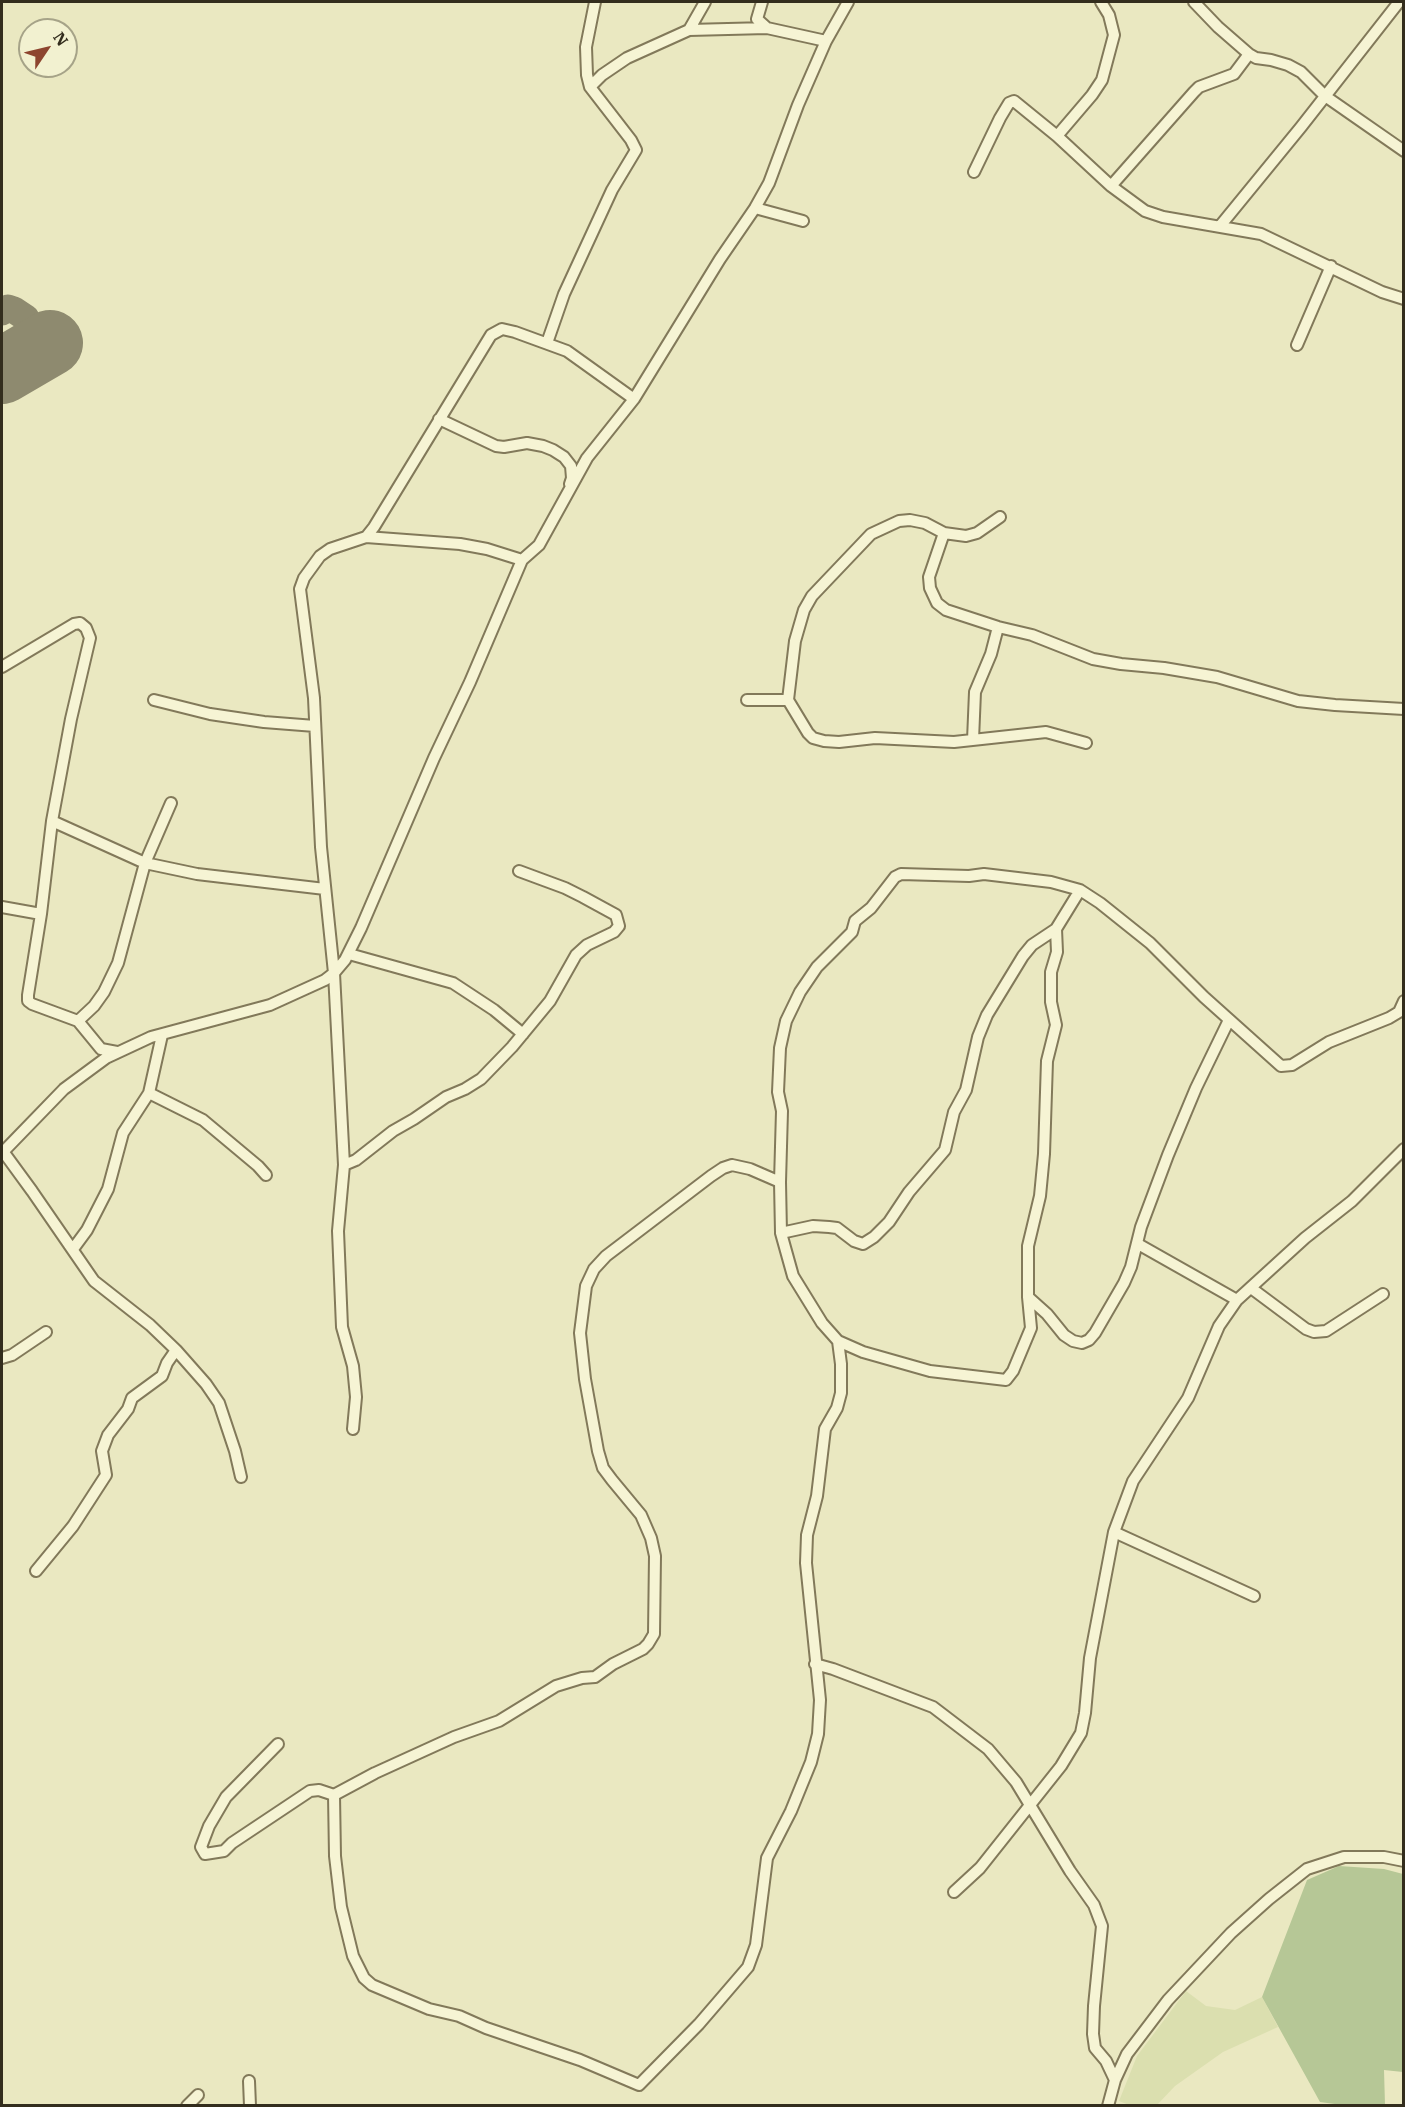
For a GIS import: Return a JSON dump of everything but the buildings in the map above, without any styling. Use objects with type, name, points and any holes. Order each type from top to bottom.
[{"type":"street","points":[[547,343],[564,294],[612,190],[636,150],[631,140],[590,87],[586,47],[595,2]]},
{"type":"street","points":[[689,30],[705,2]]},
{"type":"street","points":[[762,2],[756,20],[767,28]]},
{"type":"street","points":[[241,1477],[236,1451],[219,1403],[206,1384],[176,1350],[143,1319],[94,1281],[2,1151],[64,1089],[89,1069],[117,1052],[151,1037],[270,1005],[306,990],[334,973],[350,954],[522,560],[539,545],[587,458],[634,399],[720,259],[755,208],[769,183],[798,105],[826,41],[848,2]]},
{"type":"street","points":[[1057,136],[1092,95],[1101,80],[1114,35],[1109,15],[1101,2]]},
{"type":"street","points":[[1194,2],[1249,54],[1256,58],[1287,65],[1301,72],[1325,96],[1404,151]]},
{"type":"street","points":[[1220,226],[1399,2]]},
{"type":"street","points":[[590,87],[602,75],[627,58],[689,30],[767,28],[826,41]]},
{"type":"street","points":[[1111,186],[1199,87],[1234,74],[1249,54]]},
{"type":"street","points":[[974,172],[1000,118],[1009,104],[1014,102],[1057,136],[1135,205],[1163,218],[1261,234],[1382,292],[1404,299]]},
{"type":"street","points":[[755,208],[802,221]]},
{"type":"street","points":[[1297,345],[1331,266]]},
{"type":"street","points":[[366,537],[491,335],[502,329],[567,351],[634,399]]},
{"type":"street","points":[[440,419],[496,446],[535,444],[564,457],[571,466],[572,478],[565,496]]},
{"type":"street","points":[[1000,517],[978,532],[966,536],[944,533],[925,523],[910,520],[899,521],[871,534],[817,590],[804,610],[795,641],[788,700],[808,733],[819,740],[839,742],[894,738],[954,742],[1046,732],[1086,743]]},
{"type":"street","points":[[944,533],[929,577],[930,588],[937,603],[946,610],[998,627],[1032,635],[1093,659],[1217,676],[1298,701],[1404,709]]},
{"type":"street","points":[[353,1429],[356,1397],[350,1349],[342,1327],[338,1231],[344,1165],[334,973],[321,847],[314,698],[300,589],[303,578],[320,556],[330,549],[366,537],[460,544],[488,549],[522,560]]},
{"type":"street","points":[[2,667],[74,624],[80,623],[86,628],[90,638],[73,708],[52,821],[28,1001],[78,1021],[98,1046],[117,1052]]},
{"type":"street","points":[[973,740],[975,692],[991,654],[998,627]]},
{"type":"street","points":[[154,700],[210,714],[264,722],[315,726]]},
{"type":"street","points":[[747,700],[788,700]]},
{"type":"street","points":[[78,1021],[99,999],[118,963],[146,863],[171,803]]},
{"type":"street","points":[[52,821],[146,863],[197,874],[325,889]]},
{"type":"street","points":[[344,1165],[356,1160],[393,1131],[446,1097],[481,1079],[550,1001],[576,955],[587,945],[614,932],[619,926],[616,915],[565,888],[519,871]]},
{"type":"street","points":[[1056,928],[1057,952],[1051,972],[1051,1002],[1056,1025],[1047,1061],[1044,1154],[1040,1196],[1028,1246],[1028,1297],[1031,1328],[1007,1380],[930,1371],[863,1352],[838,1341],[822,1323],[793,1275],[781,1233],[782,1111],[778,1092],[780,1048],[786,1021],[800,992],[817,967],[852,932],[855,921],[871,908],[895,877],[908,873],[969,876],[984,874],[1051,882],[1080,890],[1144,938],[1184,975],[1204,998],[1276,1063],[1287,1067],[1329,1042],[1389,1018],[1399,1012],[1404,1001]]},
{"type":"street","points":[[781,1233],[813,1226],[837,1228],[863,1244],[889,1222],[909,1192],[945,1150],[954,1112],[966,1090],[978,1036],[987,1015],[1027,950],[1056,928],[1080,890]]},
{"type":"street","points":[[2,907],[41,914]]},
{"type":"street","points":[[350,954],[453,983],[494,1010],[523,1034]]},
{"type":"street","points":[[1028,1297],[1047,1314],[1064,1335],[1073,1341],[1082,1343],[1089,1340],[1124,1283],[1138,1244],[1141,1227],[1168,1155],[1196,1088],[1229,1020]]},
{"type":"street","points":[[73,1249],[87,1230],[108,1189],[123,1133],[149,1093],[162,1035]]},
{"type":"street","points":[[149,1093],[203,1120],[266,1175]]},
{"type":"street","points":[[954,1892],[980,1868],[1029,1803],[1061,1766],[1081,1733],[1090,1658],[1114,1533],[1133,1481],[1188,1398],[1219,1326],[1238,1300],[1305,1238],[1352,1201],[1404,1149]]},
{"type":"street","points":[[278,1744],[226,1797],[208,1826],[201,1847],[205,1854],[224,1851],[232,1843],[310,1791],[319,1790],[334,1795],[424,1751],[499,1721],[556,1686],[582,1678],[595,1677],[648,1644],[654,1634],[655,1556],[651,1538],[641,1515],[603,1468],[598,1451],[585,1379],[580,1333],[586,1286],[594,1269],[606,1256],[723,1168],[732,1165],[750,1169],[780,1182]]},
{"type":"street","points":[[1138,1244],[1238,1300]]},
{"type":"street","points":[[1251,1288],[1306,1329],[1314,1332],[1326,1331],[1383,1294]]},
{"type":"street","points":[[2,1358],[12,1355],[46,1332]]},
{"type":"street","points":[[334,1795],[335,1856],[341,1907],[353,1956],[364,1978],[372,1985],[429,2009],[459,2016],[580,2060],[639,2085],[699,2024],[747,1967],[756,1945],[767,1858],[791,1812],[811,1762],[818,1734],[820,1700],[806,1563],[807,1534],[817,1496],[825,1429],[837,1408],[841,1393],[838,1341]]},
{"type":"street","points":[[36,1571],[73,1526],[106,1475],[102,1451],[108,1435],[124,1414],[132,1398],[162,1376],[176,1350]]},
{"type":"street","points":[[1114,1533],[1254,1596]]},
{"type":"street","points":[[815,1664],[933,1707],[988,1749],[1016,1782],[1070,1871],[1094,1905],[1102,1926],[1093,2034],[1095,2048],[1106,2061],[1116,2080]]},
{"type":"street","points":[[1108,2106],[1127,2054],[1168,2000],[1231,1933],[1307,1869],[1344,1857],[1384,1857],[1404,1861]]},
{"type":"street","points":[[249,2081],[250,2106]]},
{"type":"street","points":[[187,2106],[198,2095]]},
{"type":"green space","points":[[1339,1866],[1384,1869],[1403,1874],[1403,2072],[1384,2070],[1385,2105],[1342,2105],[1320,2102],[1262,1997],[1307,1880]]},
{"type":"green space","points":[[1186,1991],[1206,2006],[1235,2010],[1262,1997],[1278,2027],[1223,2052],[1175,2086],[1157,2105],[1129,2105],[1119,2101],[1137,2056]]},
{"type":"taxiway","points":[[2,312],[8,308],[26,318],[35,334],[39,349]]},
{"type":"runway","points":[[2,371],[50,343]]}]
